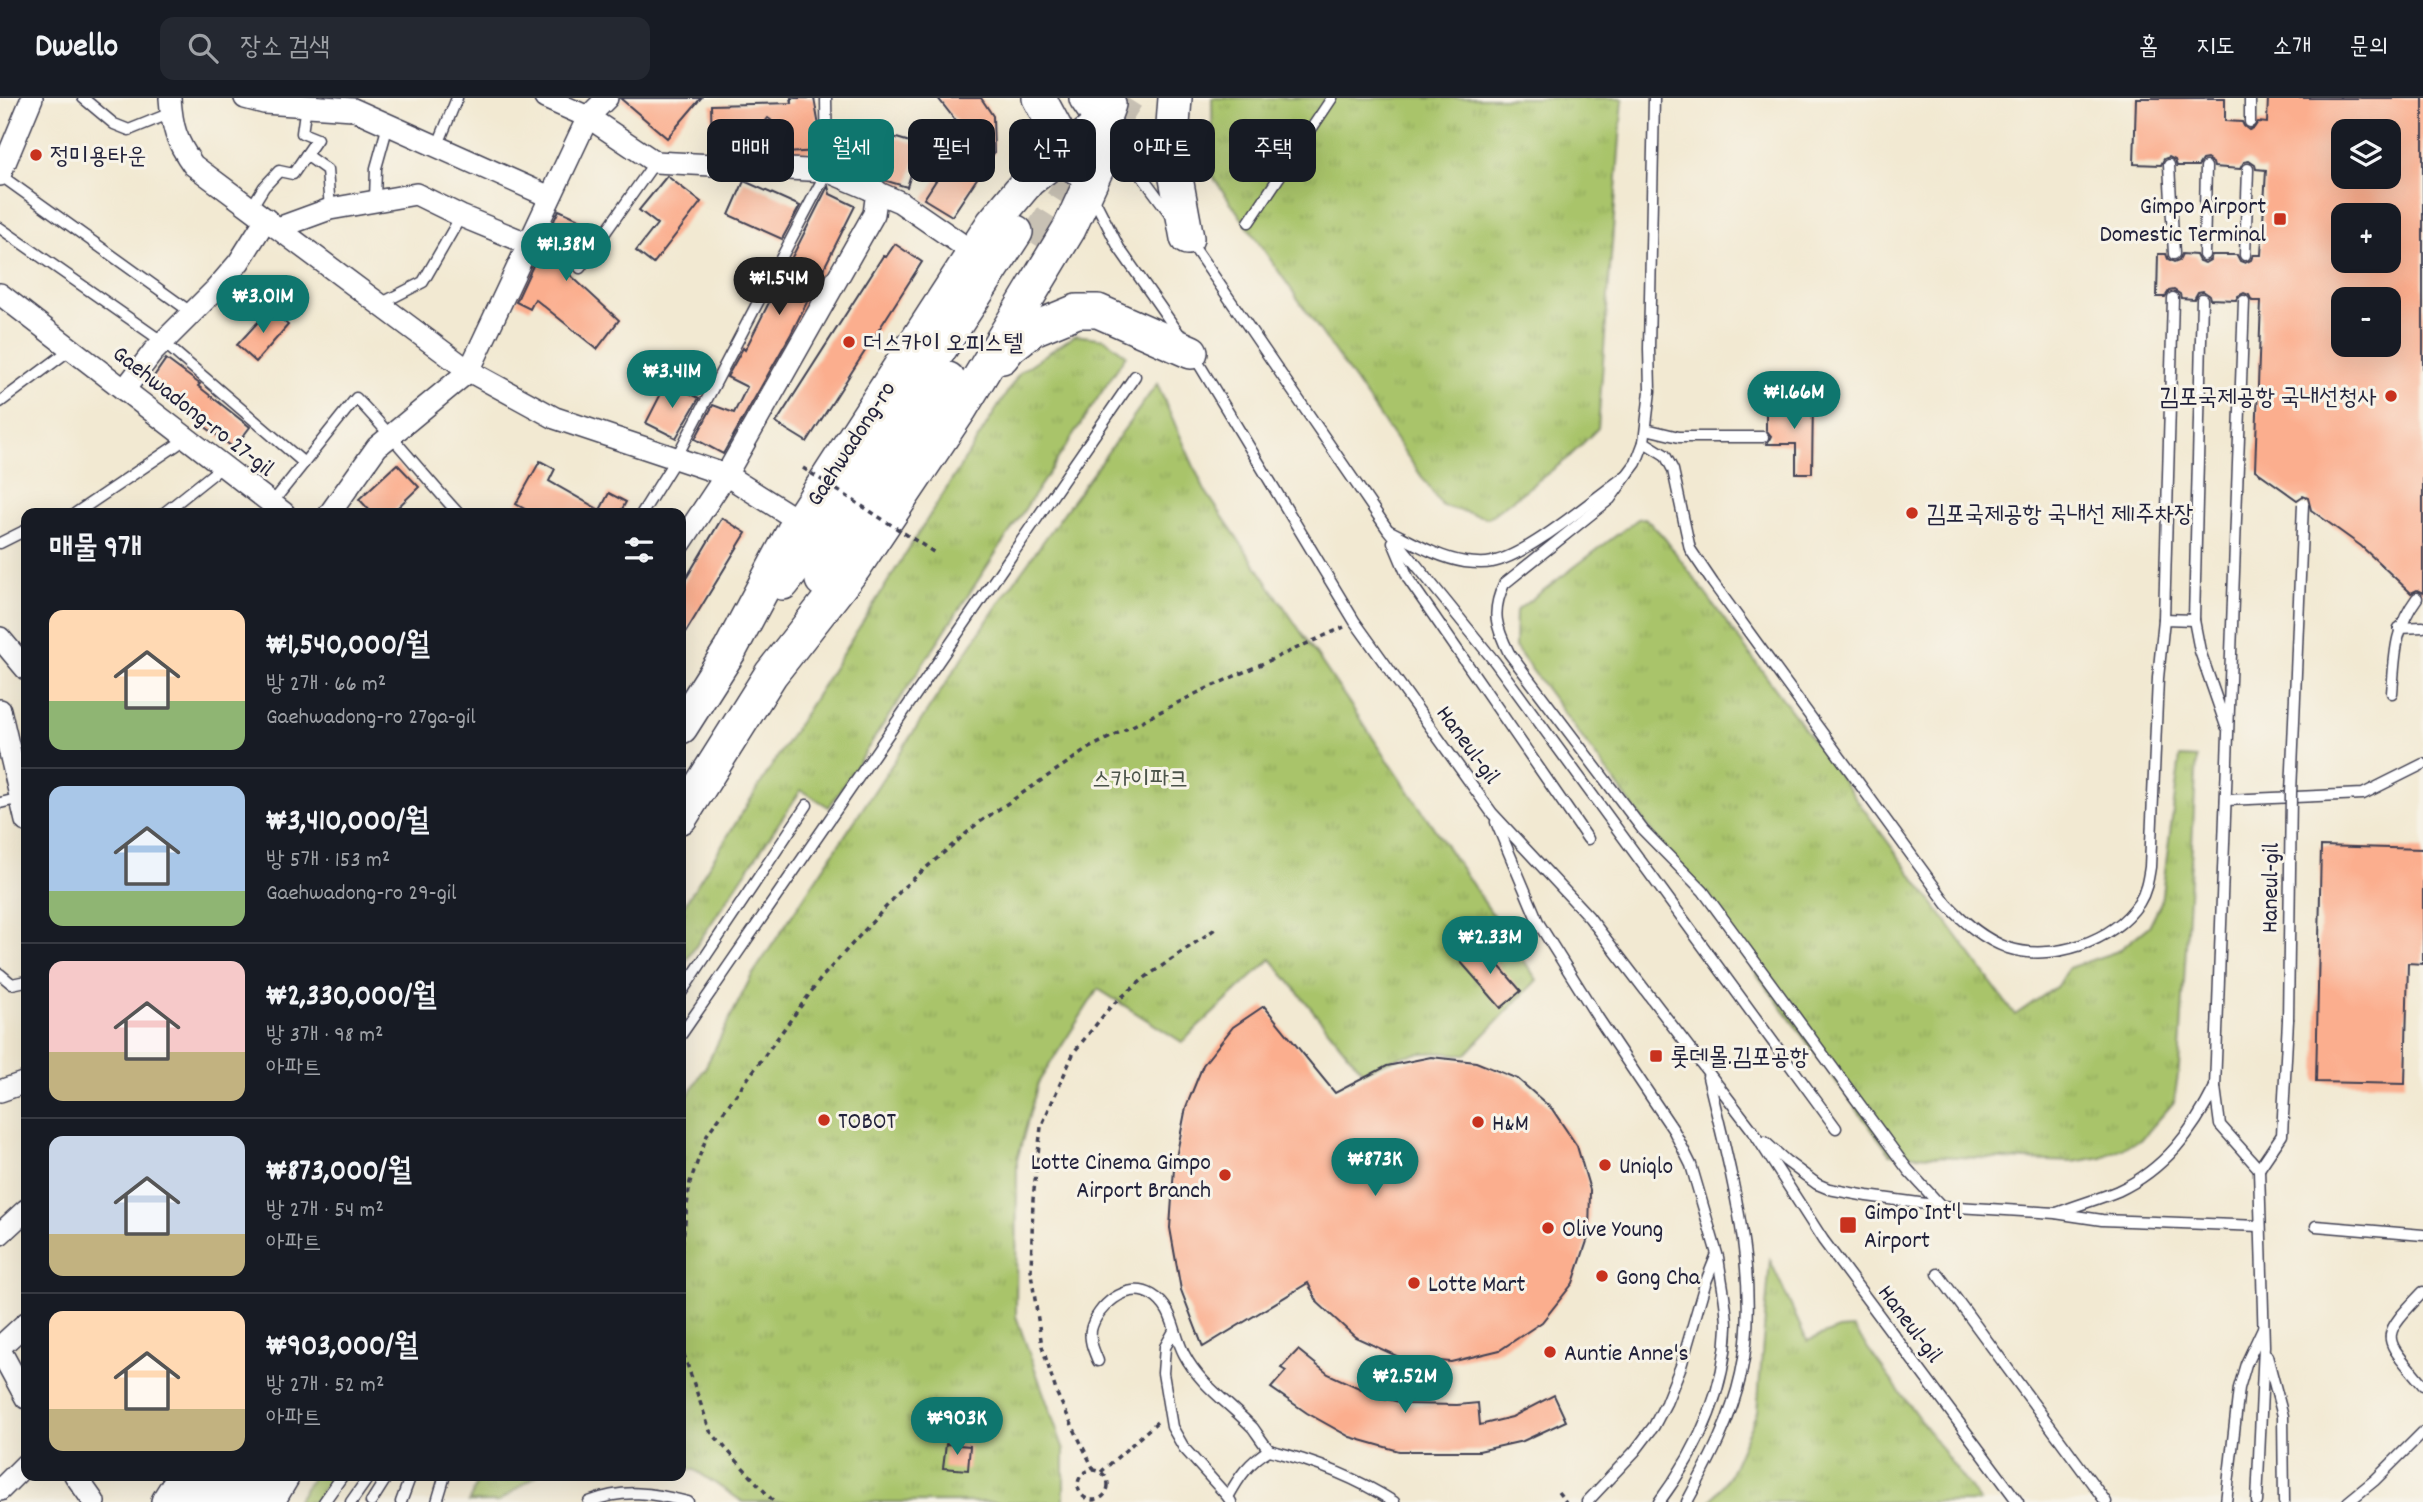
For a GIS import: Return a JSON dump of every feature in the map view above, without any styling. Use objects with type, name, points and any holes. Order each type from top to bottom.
[{"type":"main road","points":[[1039,98],[1050,119]]},
{"type":"main road","points":[[1175,98],[1171,151],[1187,238]]},
{"type":"main road","name":"Gaehwadong-ro","points":[[686,719],[730,650],[799,521],[974,253],[1069,229],[1087,186],[1102,114]]},
{"type":"main road","name":"Gaehwadong-ro","points":[[771,674],[854,568],[961,408],[1023,240],[1029,182]]},
{"type":"main road","points":[[1085,182],[1087,186]]},
{"type":"main road","name":"Gaehwadong-ro","points":[[730,650],[811,547],[1023,240]]},
{"type":"main road","name":"Gaehwadong-ro","points":[[686,809],[771,674],[836,554],[1023,240]]},
{"type":"main road","points":[[961,408],[1010,348],[1033,329],[1077,310],[1098,311],[1191,352]]},
{"type":"main road","points":[[168,1502],[181,1481]]},
{"type":"main road","points":[[203,1502],[216,1481]]},
{"type":"main road","points":[[234,1502],[247,1481]]},
{"type":"main road","points":[[267,1502],[279,1481]]},
{"type":"street","points":[[0,175],[32,98]]},
{"type":"street","points":[[245,98],[264,103],[354,104],[388,125],[551,197]]},
{"type":"street","points":[[545,98],[588,117],[655,162],[808,170]]},
{"type":"street","points":[[334,508],[377,447],[469,371],[588,117],[607,98]]},
{"type":"street","points":[[171,105],[178,144],[193,165],[469,371],[555,418],[726,475],[799,521]]},
{"type":"street","points":[[854,182],[900,202],[974,253]]},
{"type":"street","points":[[686,535],[726,475],[874,215],[877,191]]},
{"type":"street","points":[[265,218],[416,194],[529,244]]},
{"type":"street","points":[[124,390],[163,342],[239,262],[265,218]]},
{"type":"street","name":"Gaehwadong-ro 27-gil","points":[[0,294],[278,508]]},
{"type":"street","points":[[0,638],[21,663]]},
{"type":"street","points":[[0,710],[10,800],[21,814]]},
{"type":"street","points":[[0,1091],[21,1084]]},
{"type":"street","points":[[0,1234],[21,1215]]},
{"type":"street","points":[[21,1329],[0,1348],[21,1388]]},
{"type":"street","points":[[0,1490],[21,1469]]},
{"type":"street","points":[[79,1481],[94,1502]]},
{"type":"lane","points":[[83,98],[114,124],[129,130],[171,105]]},
{"type":"lane","points":[[437,147],[457,98]]},
{"type":"lane","points":[[826,98],[826,119]]},
{"type":"lane","points":[[1249,222],[1332,98]]},
{"type":"lane","points":[[1654,98],[1650,391],[1644,442],[1636,463],[1610,499],[1504,584],[1498,597],[1495,615],[1497,630],[1509,653],[1643,830],[1703,891],[1908,1170],[1941,1206]]},
{"type":"lane","points":[[2250,98],[2250,122]]},
{"type":"lane","points":[[265,218],[264,187],[279,171],[293,174],[317,139],[302,134],[306,105]]},
{"type":"lane","points":[[1102,114],[1388,530],[1495,662],[1836,1128]]},
{"type":"lane","points":[[375,200],[376,168],[388,125]]},
{"type":"lane","points":[[306,155],[327,170],[330,209]]},
{"type":"lane","points":[[580,268],[655,162]]},
{"type":"lane","points":[[2169,165],[2174,254]]},
{"type":"lane","points":[[2204,255],[2206,167]]},
{"type":"lane","points":[[2245,255],[2248,169]]},
{"type":"lane","points":[[0,175],[192,313]]},
{"type":"lane","points":[[645,508],[675,460],[821,182]]},
{"type":"lane","name":"Haneul-gil","points":[[1087,186],[1119,248],[1191,352],[1355,622],[1492,813],[1590,917],[1753,1131],[1823,1240],[2018,1502]]},
{"type":"lane","points":[[380,304],[423,282],[461,216]]},
{"type":"lane","points":[[0,228],[163,342],[304,463]]},
{"type":"lane","points":[[1644,442],[1665,456],[1673,470],[1690,549],[1947,904],[1964,922],[1989,939],[2009,948],[2030,952],[2083,945],[2124,920],[2139,904],[2150,867],[2158,678],[2164,620],[2173,298]]},
{"type":"lane","name":"Haneul-gil","points":[[2202,299],[2194,621],[2206,670],[2228,732]]},
{"type":"lane","name":"Haneul-gil","points":[[2244,300],[2216,1087],[2220,1125],[2259,1169],[2282,1135],[2288,1020],[2291,793],[2303,504]]},
{"type":"lane","points":[[0,402],[71,349]]},
{"type":"lane","points":[[686,1028],[1135,376]]},
{"type":"lane","points":[[278,508],[304,463],[356,398],[392,435],[453,508]]},
{"type":"lane","points":[[1646,429],[1679,437],[1763,437]]},
{"type":"lane","points":[[83,508],[187,438]]},
{"type":"lane","points":[[170,508],[223,466]]},
{"type":"lane","points":[[1388,530],[1443,556],[1462,562],[1492,563],[1540,538],[1627,475]]},
{"type":"lane","points":[[1388,530],[1409,580],[1588,839]]},
{"type":"lane","points":[[0,543],[21,532]]},
{"type":"lane","points":[[2392,693],[2399,628],[2417,598]]},
{"type":"lane","points":[[2164,620],[2194,621]]},
{"type":"lane","points":[[2399,628],[2423,628]]},
{"type":"lane","points":[[2226,800],[2363,794],[2421,764]]},
{"type":"lane","points":[[686,986],[807,805]]},
{"type":"lane","points":[[1492,813],[1538,924],[1674,1131],[1691,1165],[1717,1254],[1727,1326],[1722,1366],[1711,1412],[1681,1473],[1659,1502]]},
{"type":"lane","points":[[0,974],[12,984],[21,982]]},
{"type":"lane","points":[[1686,1502],[1716,1448],[1741,1374],[1746,1325],[1743,1245],[1731,1173],[1706,1071]]},
{"type":"lane","name":"Haneul-gil","points":[[2054,1213],[2119,1190],[2154,1170],[2189,1133],[2216,1087]]},
{"type":"lane","name":"Haneul-gil","points":[[1753,1131],[1786,1161],[1829,1189],[1941,1206],[2054,1213],[2102,1220],[2260,1226]]},
{"type":"lane","points":[[2258,1502],[2264,1346],[2259,1169]]},
{"type":"lane","points":[[2316,1226],[2423,1235]]},
{"type":"lane","points":[[1587,1502],[1635,1451],[1654,1426],[1682,1366],[1705,1284],[1717,1254]]},
{"type":"lane","points":[[1938,1274],[2106,1502]]},
{"type":"lane","points":[[1098,1361],[1092,1348],[1091,1334],[1094,1320],[1102,1308],[1115,1297],[1130,1291],[1150,1293],[1170,1311],[1174,1331],[1184,1354],[1202,1381],[1252,1428],[1269,1450],[1309,1460],[1376,1496],[1394,1502]]},
{"type":"lane","points":[[2423,1292],[2400,1315],[2390,1336],[2393,1348],[2423,1385]]},
{"type":"lane","points":[[2226,1502],[2239,1388],[2246,1364],[2264,1324]]},
{"type":"lane","points":[[1174,1331],[1165,1347],[1163,1373],[1172,1427],[1184,1448],[1230,1499],[1241,1473],[1254,1458],[1269,1450]]},
{"type":"lane","points":[[2264,1346],[2283,1416],[2284,1502]]},
{"type":"lane","points":[[2348,1502],[2375,1480],[2423,1432]]},
{"type":"lane","points":[[324,1502],[339,1481]]},
{"type":"lane","points":[[351,1502],[366,1481]]},
{"type":"lane","points":[[372,1502],[384,1481]]},
{"type":"lane","points":[[401,1502],[409,1481]]},
{"type":"lane","points":[[437,1502],[443,1481]]},
{"type":"lane","points":[[589,1502],[629,1491],[688,1502]]},
{"type":"path","points":[[803,468],[935,554]]},
{"type":"path","points":[[686,1214],[690,1182],[708,1133],[822,977],[905,886],[976,824],[1088,748],[1197,693],[1355,622]]},
{"type":"path","points":[[1094,1470],[1057,1394],[1042,1346],[1031,1273],[1033,1199],[1041,1127],[1074,1052],[1111,1006],[1146,976],[1218,927]]},
{"type":"path","points":[[686,1360],[710,1430],[774,1502]]},
{"type":"path","points":[[1101,1472],[1160,1419]]},
{"type":"path","points":[[1087,1471],[1101,1472],[1107,1479],[1106,1494],[1097,1501],[1088,1501],[1079,1492],[1076,1484],[1079,1476],[1087,1471]]},
{"type":"path","points":[[1558,1493],[1566,1502]]},
{"type":"green space","points":[[1212,98],[1623,98],[1598,428],[1567,459],[1488,518],[1442,506],[1215,180],[1215,119],[1212,119]]},
{"type":"green space","points":[[1075,335],[1105,339],[1126,355],[829,807],[801,790],[686,961],[686,902],[1020,372]]},
{"type":"green space","name":"스카이파크","points":[[1157,384],[1204,489],[1537,980],[1465,1055],[1413,1054],[1389,1060],[1363,1072],[1271,959],[1182,1042],[1098,989],[1038,1083],[1017,1160],[1016,1316],[1064,1450],[1064,1502],[743,1502],[695,1470],[686,1469],[686,1099],[706,1066],[751,977],[1003,597]]},
{"type":"green space","points":[[1645,518],[1663,536],[2015,1015],[2057,986],[2068,968],[2118,951],[2149,926],[2161,902],[2180,757],[2197,758],[2179,1068],[2174,1102],[2141,1140],[2102,1157],[2073,1162],[1890,1154],[1515,647],[1516,611],[1638,519]]},
{"type":"green space","points":[[1770,1260],[1807,1341],[1839,1329],[1853,1328],[1980,1502],[1710,1502],[1729,1476],[1757,1412]]},
{"type":"green space","points":[[310,1481],[328,1481],[315,1502],[296,1502]]},
{"type":"green space","points":[[478,1481],[528,1481],[498,1502],[469,1502]]},
{"type":"building","points":[[620,98],[701,98],[667,138]]},
{"type":"building","points":[[791,98],[814,98],[818,119],[808,119],[808,152],[794,152],[794,119],[711,119],[711,105],[792,103]]},
{"type":"building","points":[[938,98],[981,98],[993,116],[993,119],[954,119]]},
{"type":"building","points":[[2136,98],[2225,98],[2225,121],[2242,122],[2249,130],[2258,122],[2267,123],[2268,98],[2423,98],[2423,593],[2417,590],[2411,593],[2361,546],[2311,510],[2308,498],[2303,496],[2297,500],[2255,470],[2261,301],[2252,301],[2249,295],[2244,293],[2236,300],[2210,299],[2203,291],[2198,292],[2194,299],[2181,298],[2174,290],[2169,291],[2165,297],[2157,297],[2158,254],[2166,254],[2168,259],[2174,262],[2179,260],[2182,254],[2196,255],[2199,261],[2205,263],[2212,255],[2237,255],[2240,261],[2245,263],[2251,260],[2253,255],[2261,255],[2266,170],[2256,169],[2249,161],[2244,162],[2240,169],[2214,167],[2207,159],[2202,160],[2198,166],[2177,166],[2175,160],[2169,157],[2164,159],[2161,165],[2134,164]]},
{"type":"building","points":[[894,137],[908,141],[907,187],[890,182],[894,182]]},
{"type":"building","points":[[667,176],[701,202],[653,264],[636,251],[657,224],[639,210]]},
{"type":"building","points":[[744,182],[800,206],[782,239],[729,215]]},
{"type":"building","points":[[935,182],[975,182],[952,216],[924,199]]},
{"type":"building","points":[[828,186],[830,194],[855,206],[791,334],[723,454],[695,439],[713,405],[734,413],[747,387],[727,377],[743,348],[745,350]]},
{"type":"building","points":[[559,210],[590,224],[567,272],[619,320],[597,349],[535,299],[530,309],[516,302]]},
{"type":"building","name":"더스카이 오피스텔","points":[[895,244],[922,262],[807,442],[776,423],[883,256],[886,257]]},
{"type":"building","points":[[270,309],[288,325],[256,362],[237,345]]},
{"type":"building","points":[[166,359],[250,427],[234,448],[200,423],[202,420],[150,382]]},
{"type":"building","points":[[667,382],[699,398],[676,438],[646,423]]},
{"type":"building","points":[[1796,398],[1813,398],[1812,473],[1796,473],[1796,444],[1767,444],[1771,436],[1766,430],[1766,410],[1796,410]]},
{"type":"building","points":[[540,461],[555,469],[549,481],[596,508],[523,508],[516,504]]},
{"type":"building","points":[[397,464],[419,487],[397,508],[367,508],[359,499]]},
{"type":"building","points":[[609,493],[626,502],[623,508],[601,508]]},
{"type":"building","points":[[722,518],[746,533],[686,632],[686,579]]},
{"type":"building","points":[[2321,846],[2423,849],[2423,964],[2408,963],[2405,1084],[2316,1082]]},
{"type":"building","points":[[1480,944],[1521,991],[1501,1008],[1460,961]]},
{"type":"building","points":[[1264,1006],[1335,1093],[1387,1066],[1431,1057],[1476,1062],[1518,1079],[1552,1109],[1577,1146],[1590,1190],[1589,1235],[1573,1283],[1542,1322],[1500,1350],[1451,1362],[1401,1358],[1355,1337],[1318,1303],[1308,1283],[1203,1347],[1181,1290],[1170,1228],[1174,1168],[1186,1107],[1203,1065],[1233,1027]]},
{"type":"building","points":[[1298,1350],[1328,1374],[1379,1397],[1407,1404],[1478,1403],[1480,1425],[1512,1417],[1554,1395],[1566,1421],[1523,1441],[1479,1451],[1399,1451],[1350,1437],[1307,1413],[1271,1388],[1286,1371],[1281,1368]]},
{"type":"building","points":[[946,1444],[970,1446],[968,1470],[943,1468]]},
{"type":"tunnel","points":[[1034,244],[1127,98]]},
{"type":"place","name":"정미용타운","points":[[36,155]]},
{"type":"place","name":"Gimpo Airport Domestic Terminal","points":[[2280,219]]},
{"type":"place","name":"더스카이 오피스텔","points":[[849,342]]},
{"type":"place","name":"김포국제공항 국내선청사","points":[[2391,396]]},
{"type":"place","name":"김포국제공항 국내선 제1주차장","points":[[1912,513]]},
{"type":"place","name":"롯데몰.김포공항","points":[[1656,1056]]},
{"type":"place","name":"TOBOT","points":[[824,1120]]},
{"type":"place","name":"H&M","points":[[1478,1122]]},
{"type":"place","name":"Uniqlo","points":[[1605,1165]]},
{"type":"place","name":"Lotte Cinema Gimpo Airport Branch","points":[[1225,1175]]},
{"type":"place","name":"Gimpo Int'l Airport","points":[[1848,1225]]},
{"type":"place","name":"Olive Young","points":[[1548,1228]]},
{"type":"place","name":"Gong Cha","points":[[1602,1276]]},
{"type":"place","name":"Lotte Mart","points":[[1414,1283]]},
{"type":"place","name":"Auntie Anne's","points":[[1550,1352]]}]
